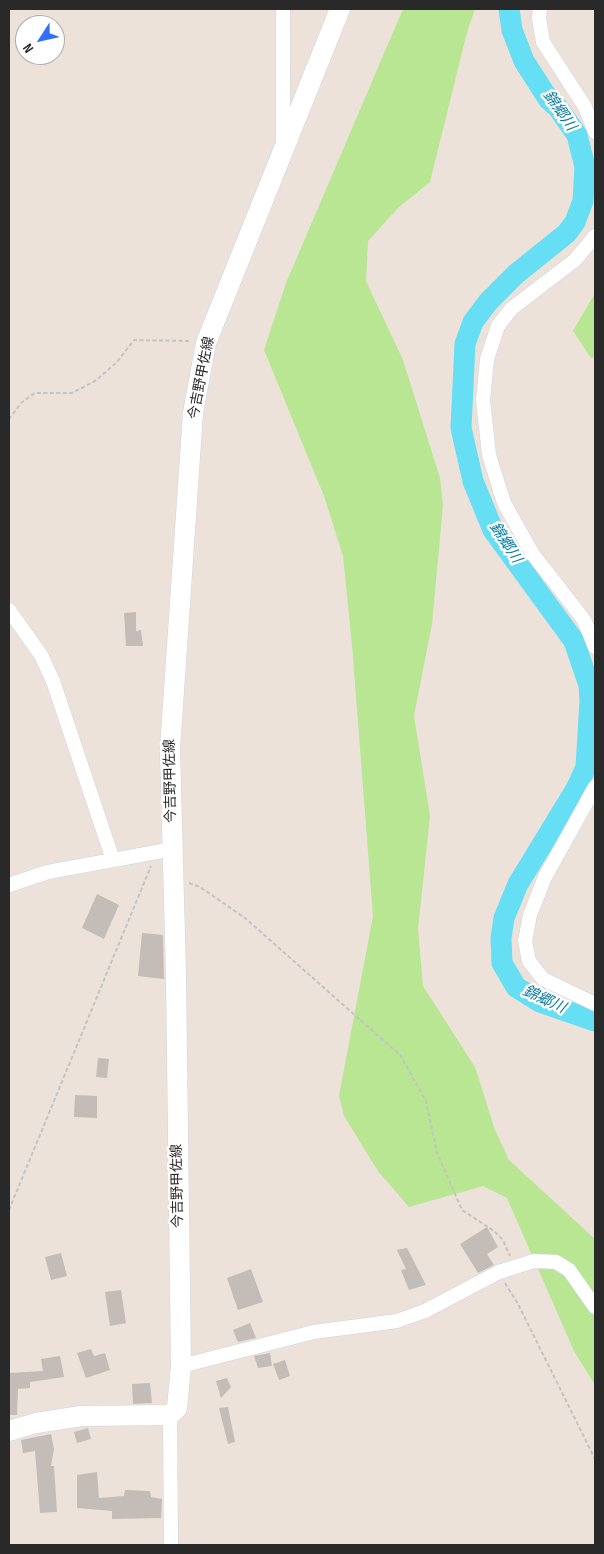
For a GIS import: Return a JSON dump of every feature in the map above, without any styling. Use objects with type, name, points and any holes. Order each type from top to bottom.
[{"type":"main road","name":"今吉野甲佐線","points":[[170,1414],[177,1408],[180,1392],[180,1366],[174,878],[165,851],[172,708],[193,413],[206,343],[340,9]]},
{"type":"main road","points":[[9,1431],[36,1423],[81,1416],[170,1414]]},
{"type":"street","points":[[283,9],[283,151]]},
{"type":"street","points":[[540,9],[539,18],[543,42],[585,107],[595,132]]},
{"type":"street","points":[[595,236],[575,260],[511,309],[498,326],[487,360],[484,400],[489,456],[504,503],[532,553],[584,620],[595,647]]},
{"type":"street","points":[[9,610],[41,655],[52,681],[113,860]]},
{"type":"street","points":[[595,787],[545,876],[530,915],[525,941],[528,961],[543,979],[595,1004]]},
{"type":"street","points":[[9,885],[48,872],[165,851]]},
{"type":"street","points":[[180,1366],[314,1332],[398,1321],[425,1311],[498,1272],[534,1261],[556,1262],[569,1270],[595,1307]]},
{"type":"street","points":[[170,1414],[171,1545]]},
{"type":"path","points":[[9,419],[22,402],[34,393],[72,392],[95,381],[116,364],[134,340],[170,339],[206,343]]},
{"type":"path","points":[[9,1210],[165,851]]},
{"type":"path","points":[[174,878],[200,887],[245,918],[400,1056],[426,1101],[437,1153],[462,1210],[494,1231],[503,1240],[517,1266]]},
{"type":"path","points":[[498,1272],[518,1304],[595,1459]]},
{"type":"green space","points":[[403,9],[475,9],[467,32],[430,182],[398,208],[368,241],[366,281],[403,360],[440,478],[443,505],[432,624],[414,716],[430,816],[418,929],[423,986],[475,1067],[495,1130],[509,1160],[595,1239],[595,1385],[574,1351],[507,1198],[483,1186],[409,1207],[378,1171],[344,1116],[339,1096],[373,916],[352,645],[343,556],[324,496],[264,350],[286,283]]},
{"type":"green space","points":[[595,293],[595,357],[591,358],[573,331]]},
{"type":"building","points":[[136,612],[136,631],[141,630],[143,646],[126,646],[124,613]]},
{"type":"building","points":[[97,894],[119,905],[104,939],[82,928]]},
{"type":"building","points":[[142,933],[163,935],[164,979],[138,976]]},
{"type":"building","points":[[98,1058],[109,1059],[107,1078],[96,1077]]},
{"type":"building","points":[[75,1095],[97,1096],[97,1118],[74,1117]]},
{"type":"building","points":[[487,1227],[498,1247],[487,1254],[494,1265],[478,1273],[460,1244]]},
{"type":"building","points":[[407,1248],[426,1285],[409,1290],[401,1270],[406,1269],[397,1250]]},
{"type":"building","points":[[61,1253],[67,1276],[51,1280],[45,1257]]},
{"type":"building","points":[[251,1269],[263,1302],[238,1310],[227,1278]]},
{"type":"building","points":[[121,1290],[126,1323],[110,1326],[105,1292]]},
{"type":"building","points":[[250,1323],[256,1338],[238,1342],[233,1330]]},
{"type":"building","points":[[91,1349],[94,1356],[105,1353],[110,1370],[86,1378],[77,1353]]},
{"type":"building","points":[[270,1353],[272,1366],[258,1368],[254,1356]]},
{"type":"building","points":[[60,1356],[64,1377],[30,1382],[30,1388],[18,1389],[17,1415],[9,1415],[9,1373],[43,1371],[41,1359]]},
{"type":"building","points":[[285,1360],[290,1376],[279,1380],[273,1364]]},
{"type":"building","points":[[227,1378],[231,1387],[221,1398],[216,1381]]},
{"type":"building","points":[[150,1383],[152,1403],[133,1404],[132,1384]]},
{"type":"building","points":[[228,1407],[235,1442],[228,1444],[219,1408]]},
{"type":"building","points":[[88,1428],[91,1439],[77,1443],[74,1432]]},
{"type":"building","points":[[51,1434],[54,1449],[51,1466],[54,1466],[57,1512],[40,1513],[35,1451],[23,1453],[21,1440]]},
{"type":"building","points":[[97,1472],[99,1498],[124,1496],[125,1490],[150,1491],[151,1497],[162,1499],[161,1518],[112,1519],[112,1511],[77,1508],[77,1475]]},
{"type":"waterway","name":"錦郷川","points":[[509,9],[512,30],[524,61],[549,100],[558,108],[577,135],[585,167],[583,201],[575,222],[567,233],[516,274],[488,302],[473,322],[465,344],[461,428],[473,481],[493,530],[574,641],[589,685],[590,701],[586,767],[576,789],[518,884],[504,918],[501,938],[502,963],[516,987],[540,1002],[595,1021]]}]
